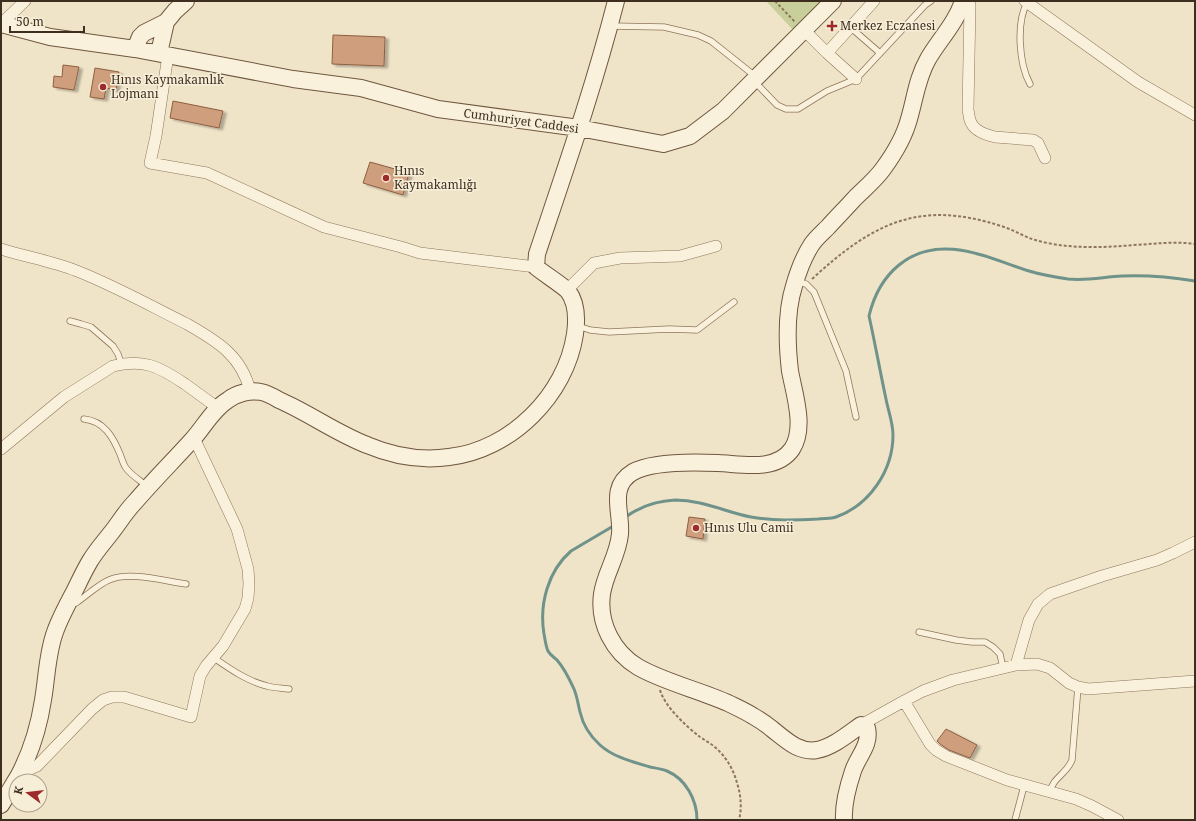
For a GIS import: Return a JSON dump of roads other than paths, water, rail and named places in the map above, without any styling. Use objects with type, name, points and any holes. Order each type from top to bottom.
[{"type":"street","points":[[1,24],[25,1]]},
{"type":"street","points":[[135,49],[137,42],[144,33],[166,22],[186,1]]},
{"type":"street","points":[[536,268],[537,254],[579,128],[616,1]]},
{"type":"street","name":"Cumhuriyet Caddesi","points":[[1,24],[50,37],[135,49],[293,79],[361,88],[438,109],[579,128],[663,144],[690,136],[723,111],[755,79],[802,24],[833,1]]},
{"type":"street","points":[[827,52],[874,1]]},
{"type":"street","points":[[963,1],[953,21],[928,59],[917,87],[904,136],[894,153],[881,173],[855,198],[813,243],[806,255],[801,282],[790,303],[788,327],[790,370],[798,416],[799,432],[795,444],[784,458],[773,463],[759,466],[714,463],[655,465],[640,469],[631,474],[619,489],[617,498],[621,522],[618,550],[605,581],[602,595],[601,608],[604,625],[611,640],[636,666],[713,696],[745,711],[770,727],[795,746],[804,750],[816,750],[832,745],[861,726],[904,701],[923,692],[953,680],[1016,665],[1037,664],[1050,668],[1069,683],[1078,687],[1088,688],[1109,688],[1195,681]]},
{"type":"street","points":[[969,1],[968,110],[970,122],[979,130],[994,137],[1033,140],[1038,143],[1045,158]]},
{"type":"street","points":[[1026,2],[1138,82],[1195,115]]},
{"type":"street","points":[[19,773],[33,741],[39,721],[52,639],[68,602],[91,560],[133,504],[194,438],[218,408],[227,400],[238,394],[261,392],[292,405],[338,432],[388,453],[427,459],[449,458],[470,454],[491,445],[510,434],[530,418],[545,403],[556,384],[567,363],[574,341],[576,312],[567,290],[536,268],[420,253],[324,226],[207,173],[150,163],[156,136],[166,22]]},
{"type":"street","points":[[802,24],[827,52],[856,78]]},
{"type":"street","points":[[567,290],[594,263],[620,258],[680,256],[716,246]]},
{"type":"street","points":[[1,249],[40,259],[76,271],[100,281],[194,328],[234,357],[245,376],[250,392]]},
{"type":"street","points":[[1,449],[64,397],[112,366],[122,363],[140,363],[157,367],[169,373],[218,408]]},
{"type":"street","points":[[21,773],[37,766],[102,700],[112,697],[124,697],[191,717],[200,676],[206,666],[223,646],[245,608],[250,584],[248,569],[237,529],[194,438]]},
{"type":"street","points":[[1016,665],[1029,620],[1038,604],[1050,594],[1096,578],[1157,560],[1195,542]]},
{"type":"street","points":[[904,701],[930,744],[946,756],[1024,786],[1076,799],[1118,820]]},
{"type":"street","points":[[844,820],[846,797],[853,770],[865,749],[869,735],[867,728],[861,726]]},
{"type":"street","points":[[1,805],[8,793]]},
{"type":"lane","points":[[609,26],[664,26],[698,34],[711,41],[755,79],[777,105],[781,108],[790,110],[798,108],[827,91],[856,78],[925,5],[931,1]]},
{"type":"lane","points":[[1026,2],[1021,20],[1020,46],[1024,68],[1030,84]]},
{"type":"lane","points":[[850,27],[880,53]]},
{"type":"lane","points":[[801,282],[814,292],[846,371],[856,417]]},
{"type":"lane","points":[[576,325],[590,330],[609,332],[669,329],[697,330],[734,302]]},
{"type":"lane","points":[[70,321],[91,327],[113,346],[122,363]]},
{"type":"lane","points":[[84,419],[94,421],[104,426],[126,468],[132,475],[148,487]]},
{"type":"lane","points":[[68,602],[72,604],[76,603],[108,580],[121,576],[134,576],[186,584]]},
{"type":"lane","points":[[919,632],[956,640],[984,642],[993,647],[1000,654],[1003,668]]},
{"type":"lane","points":[[214,658],[228,668],[255,682],[268,686],[289,689]]},
{"type":"lane","points":[[1050,792],[1055,780],[1067,771],[1072,760],[1078,687]]},
{"type":"lane","points":[[1015,820],[1024,786]]},
{"type":"waterway","points":[[624,518],[648,505],[675,500],[695,502],[741,515],[768,519],[784,520],[834,518],[859,504],[869,495],[877,485],[889,461],[893,435],[869,316],[876,294],[884,281],[893,270],[914,255],[930,250],[947,249],[964,251],[1048,276],[1068,279],[1082,280],[1122,276],[1141,276],[1168,277],[1195,281]]},
{"type":"waterway","points":[[615,525],[571,551],[556,568],[544,600],[543,623],[547,647],[551,655],[560,663],[568,677],[575,692],[583,721],[593,738],[605,749],[617,756],[667,771],[680,779],[693,798],[697,820]]},
{"type":"place","name":"Merkez Eczanesi","points":[[832,26]]},
{"type":"place","name":"Hınıs Kaymakamlık Lojmanı","points":[[103,87]]},
{"type":"place","name":"Hınıs Kaymakamlığı","points":[[386,178]]},
{"type":"place","name":"Hınıs Ulu Camii","points":[[696,528]]}]
